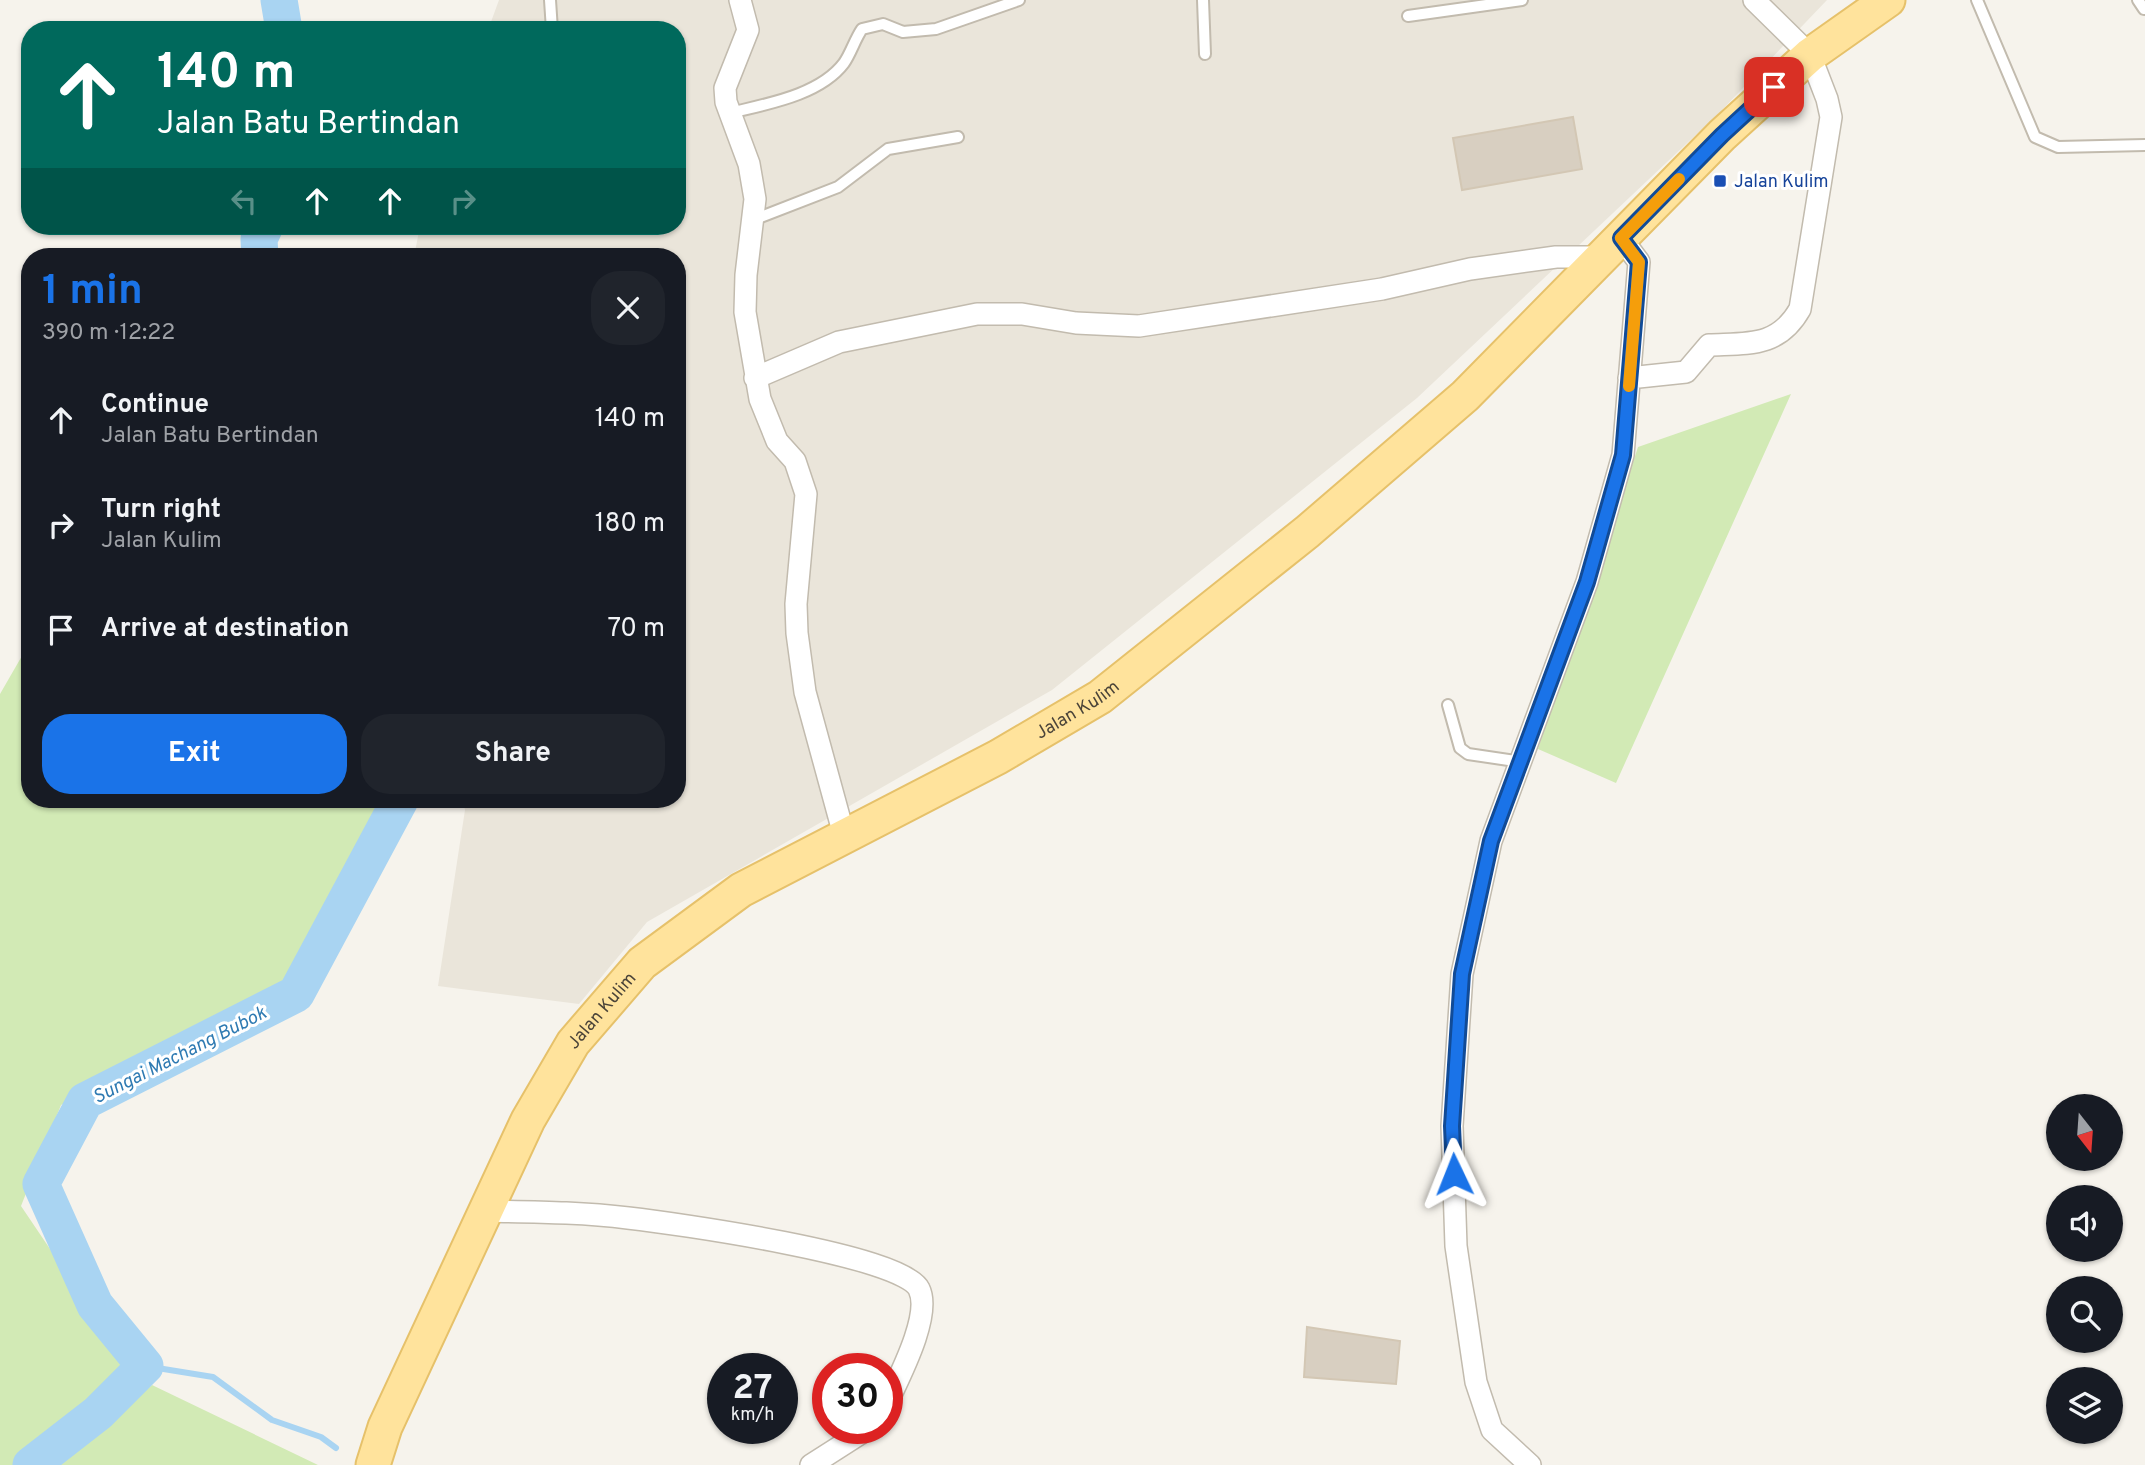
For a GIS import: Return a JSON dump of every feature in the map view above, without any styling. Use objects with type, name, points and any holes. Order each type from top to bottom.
[{"type":"main road","name":"Jalan Kulim","points":[[373,1465],[385,1427],[528,1121],[573,1043],[642,963],[741,890],[998,757],[1100,697],[1307,532],[1415,439],[1518,344],[1722,135],[1810,55],[1888,0]]},
{"type":"street","points":[[740,0],[748,30],[725,88],[730,113],[749,164],[755,199],[746,275],[745,312],[755,378],[777,440],[795,461],[806,494],[796,604],[797,633],[805,692],[844,835]]},
{"type":"street","points":[[1629,378],[1686,372],[1709,345],[1750,345],[1791,324],[1800,309],[1831,117],[1810,55],[1767,5]]},
{"type":"street","points":[[755,378],[839,342],[977,314],[1023,314],[1076,323],[1139,326],[1382,289],[1470,269],[1612,247],[1639,262],[1623,455],[1587,582],[1491,841],[1462,974],[1452,1126],[1456,1246],[1476,1382],[1492,1430],[1530,1465]]},
{"type":"street","points":[[484,1211],[627,1217],[842,1254],[903,1274],[918,1285],[924,1301],[922,1317],[903,1364]]},
{"type":"street","points":[[811,1465],[844,1444]]},
{"type":"lane","points":[[550,0],[551,21]]},
{"type":"lane","points":[[730,113],[767,104],[824,82],[845,62],[862,29],[883,24],[903,32],[936,29],[1019,0]]},
{"type":"lane","points":[[1203,0],[1205,54]]},
{"type":"lane","points":[[1408,16],[1522,0]]},
{"type":"lane","points":[[1978,0],[2035,136],[2058,147],[2145,145]]},
{"type":"lane","points":[[2138,0],[2144,9]]},
{"type":"lane","points":[[753,220],[799,205],[838,187],[888,149],[901,144],[958,137]]},
{"type":"lane","points":[[1448,705],[1460,748],[1468,754],[1522,762]]},
{"type":"shaded area","points":[[499,0],[1827,0],[1719,113],[1417,398],[1052,690],[647,922],[579,1004],[438,986],[465,808],[686,808],[686,248],[416,248],[418,235],[686,235],[686,21],[491,21]]},
{"type":"green space","points":[[1791,394],[1616,783],[1538,749],[1638,447]]},
{"type":"green space","points":[[21,658],[21,808],[377,808],[286,982],[61,1105],[21,1206],[129,1366],[18,1459],[17,1465],[0,1465],[0,694]]},
{"type":"green space","points":[[152,1385],[318,1465],[55,1465]]},
{"type":"building","points":[[1573,117],[1582,169],[1462,190],[1453,138]]},
{"type":"building","points":[[1307,1327],[1400,1341],[1396,1384],[1304,1377]]},
{"type":"waterway","name":"Sungai Machang Bubok","points":[[279,0],[282,21]]},
{"type":"waterway","name":"Sungai Machang Bubok","points":[[260,248],[261,235]]},
{"type":"waterway","name":"Sungai Machang Bubok","points":[[31,1465],[98,1413],[145,1366],[95,1305],[41,1184],[85,1101],[296,994],[396,808]]},
{"type":"waterway","points":[[145,1366],[213,1377],[272,1420],[321,1437],[336,1448]]},
{"type":"slow traffic","points":[[1629,386],[1639,262],[1621,238],[1679,179]]},
{"type":"place","name":"Jalan Kulim","points":[[1720,181]]},
{"type":"route","points":[[1454,1174],[1452,1126],[1462,974],[1491,841],[1587,582],[1623,455],[1639,262],[1621,238],[1722,135],[1774,87]]}]
